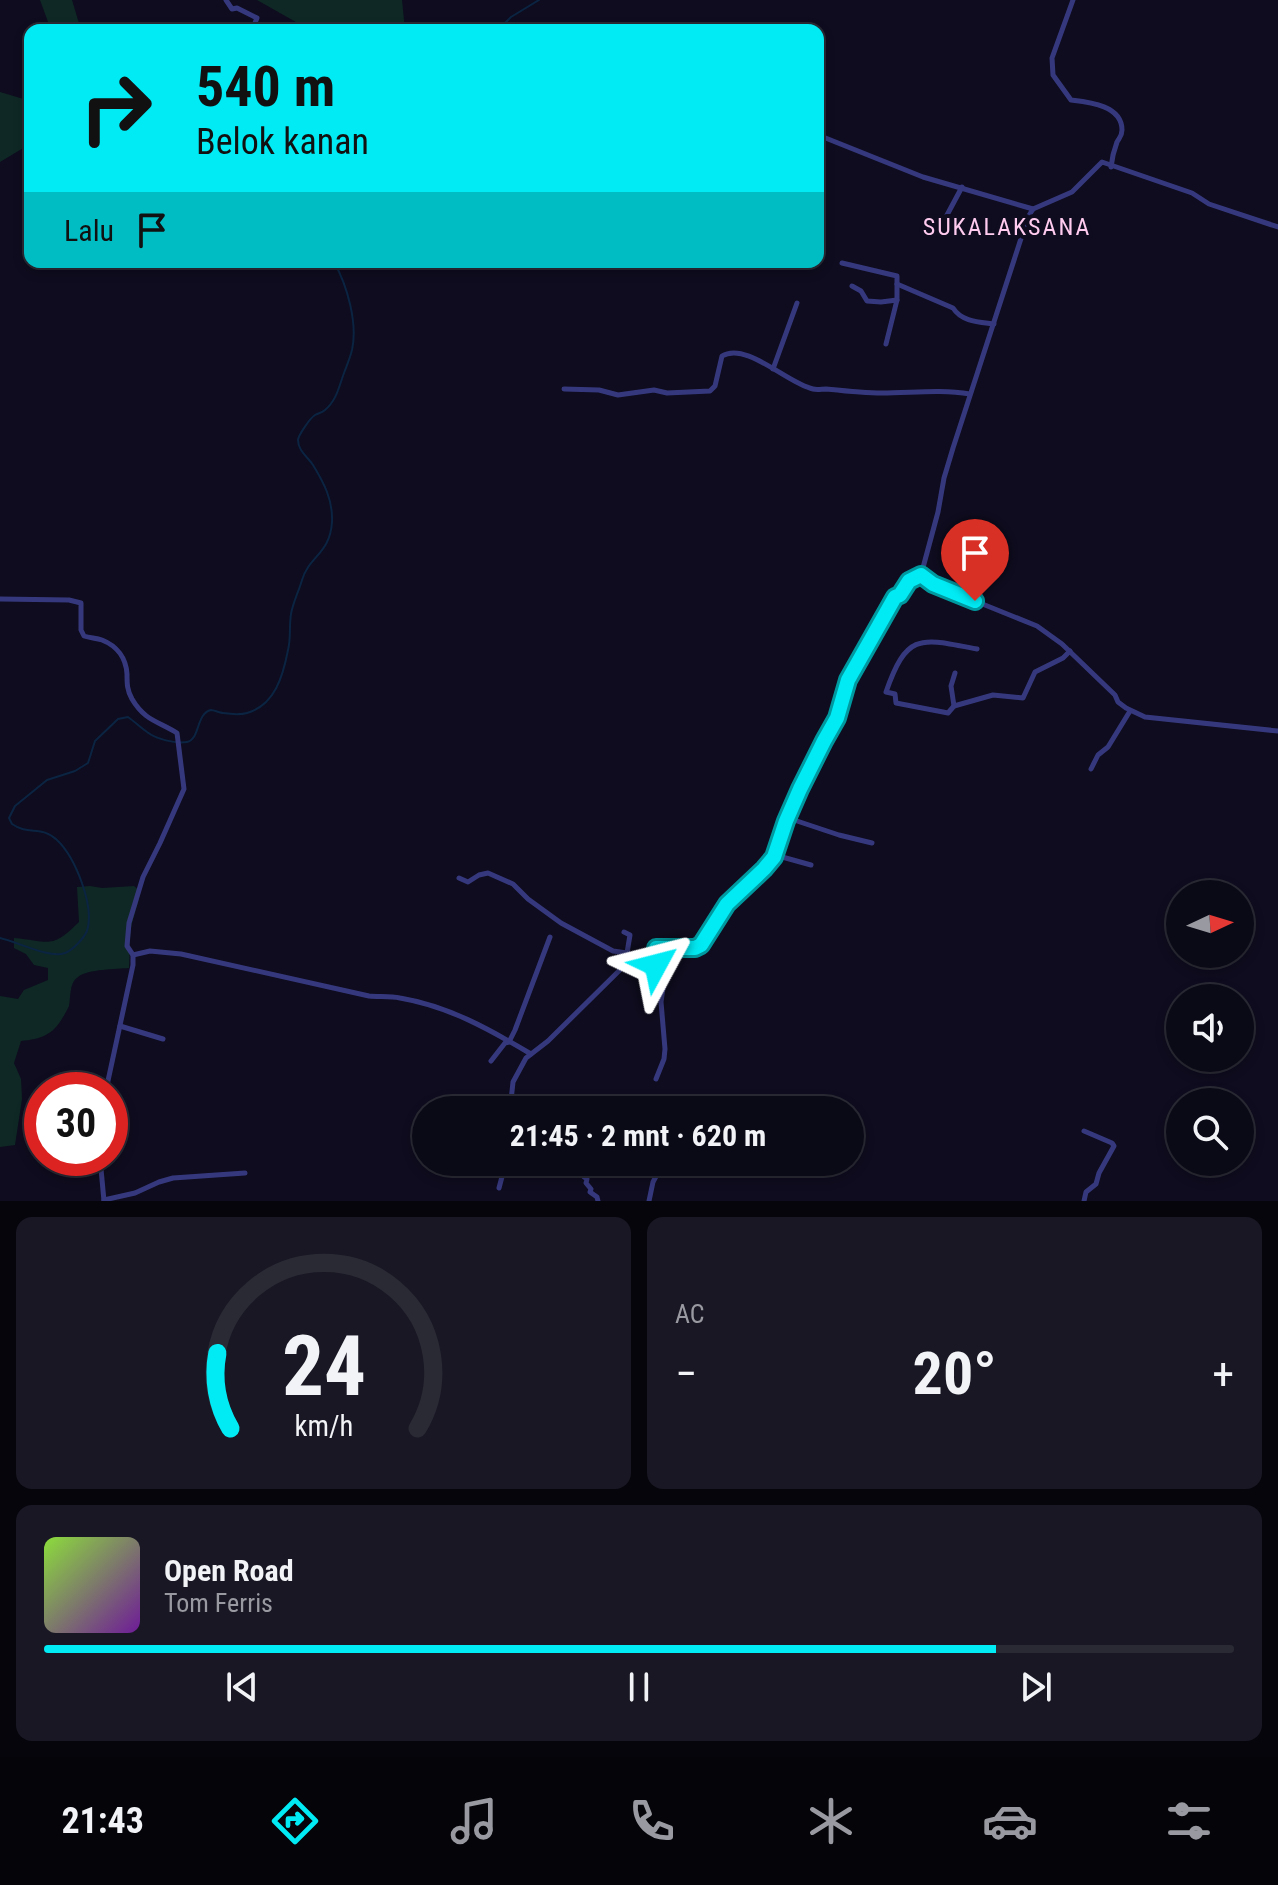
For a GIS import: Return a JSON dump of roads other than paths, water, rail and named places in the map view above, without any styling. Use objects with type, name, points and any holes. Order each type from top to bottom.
[{"type":"street","points":[[226,0],[232,9],[237,8],[257,18],[254,24]]},
{"type":"street","points":[[1073,0],[1052,58],[1053,75],[1071,100],[1100,104],[1120,121],[1123,133],[1111,167]]},
{"type":"street","points":[[824,137],[923,177],[1033,209]]},
{"type":"street","points":[[512,1096],[513,1082],[522,1064],[630,956],[656,948],[699,947],[727,904],[775,855],[788,818],[837,718],[848,680],[895,597],[900,595],[909,581],[921,575],[944,478],[1033,209],[1072,192],[1102,162],[1278,227]]},
{"type":"street","points":[[941,232],[962,187]]},
{"type":"street","points":[[842,263],[896,274],[898,277],[897,300],[886,344]]},
{"type":"street","points":[[897,283],[953,308],[957,315],[969,321],[994,324]]},
{"type":"street","points":[[852,286],[861,291],[867,301],[897,300]]},
{"type":"street","points":[[773,369],[797,303]]},
{"type":"street","points":[[564,389],[599,390],[618,395],[654,390],[663,393],[710,391],[715,386],[722,356],[726,353],[745,355],[813,389],[885,394],[937,390],[970,394]]},
{"type":"street","points":[[921,575],[933,584],[1037,626],[1070,651],[1130,711],[1151,718],[1278,731]]},
{"type":"street","points":[[0,599],[69,600],[81,603],[81,630],[84,636],[100,639],[117,649],[124,659],[131,698],[149,719],[176,731],[184,789],[143,877],[129,923],[127,946],[133,955],[133,965],[110,1072]]},
{"type":"street","points":[[977,649],[928,641],[912,645],[896,664],[886,692],[895,694],[896,703],[948,713],[954,706],[993,695],[1023,698],[1035,672],[1061,660],[1070,651]]},
{"type":"street","points":[[954,706],[951,688],[955,673]]},
{"type":"street","points":[[1091,769],[1130,711]]},
{"type":"street","points":[[788,818],[872,843]]},
{"type":"street","points":[[775,855],[811,865]]},
{"type":"street","points":[[459,878],[468,882],[488,873],[513,884],[561,923],[613,951],[630,956]]},
{"type":"street","points":[[624,932],[630,935],[630,956]]},
{"type":"street","points":[[491,1061],[509,1042],[550,937]]},
{"type":"street","points":[[656,948],[656,967],[664,982],[661,1004],[665,1049],[656,1079]]},
{"type":"street","points":[[133,955],[150,951],[181,954],[369,996],[396,997],[468,1018],[531,1054]]},
{"type":"street","points":[[120,1026],[163,1039]]},
{"type":"street","points":[[1084,1131],[1114,1146],[1096,1184],[1086,1192],[1084,1201]]},
{"type":"street","points":[[102,1176],[104,1200],[135,1193],[173,1178],[245,1173]]},
{"type":"street","points":[[499,1188],[502,1176]]},
{"type":"street","points":[[584,1176],[590,1192],[598,1201]]},
{"type":"street","points":[[649,1201],[656,1176]]},
{"type":"waterway","points":[[504,24],[539,0]]},
{"type":"waterway","points":[[0,938],[43,952],[65,953],[83,937],[89,921],[82,882],[64,848],[51,835],[12,824],[9,818],[15,806],[47,780],[75,771],[88,763],[95,741],[118,719],[128,717],[160,739],[187,742],[194,737],[206,712],[247,713],[265,703],[276,688],[286,660],[295,601],[305,572],[327,541],[332,522],[327,492],[313,465],[301,451],[298,440],[310,420],[332,402],[352,350],[354,328],[350,304],[337,268]]},
{"type":"district","name":"SUKALAKSANA","points":[[1007,227]]}]
